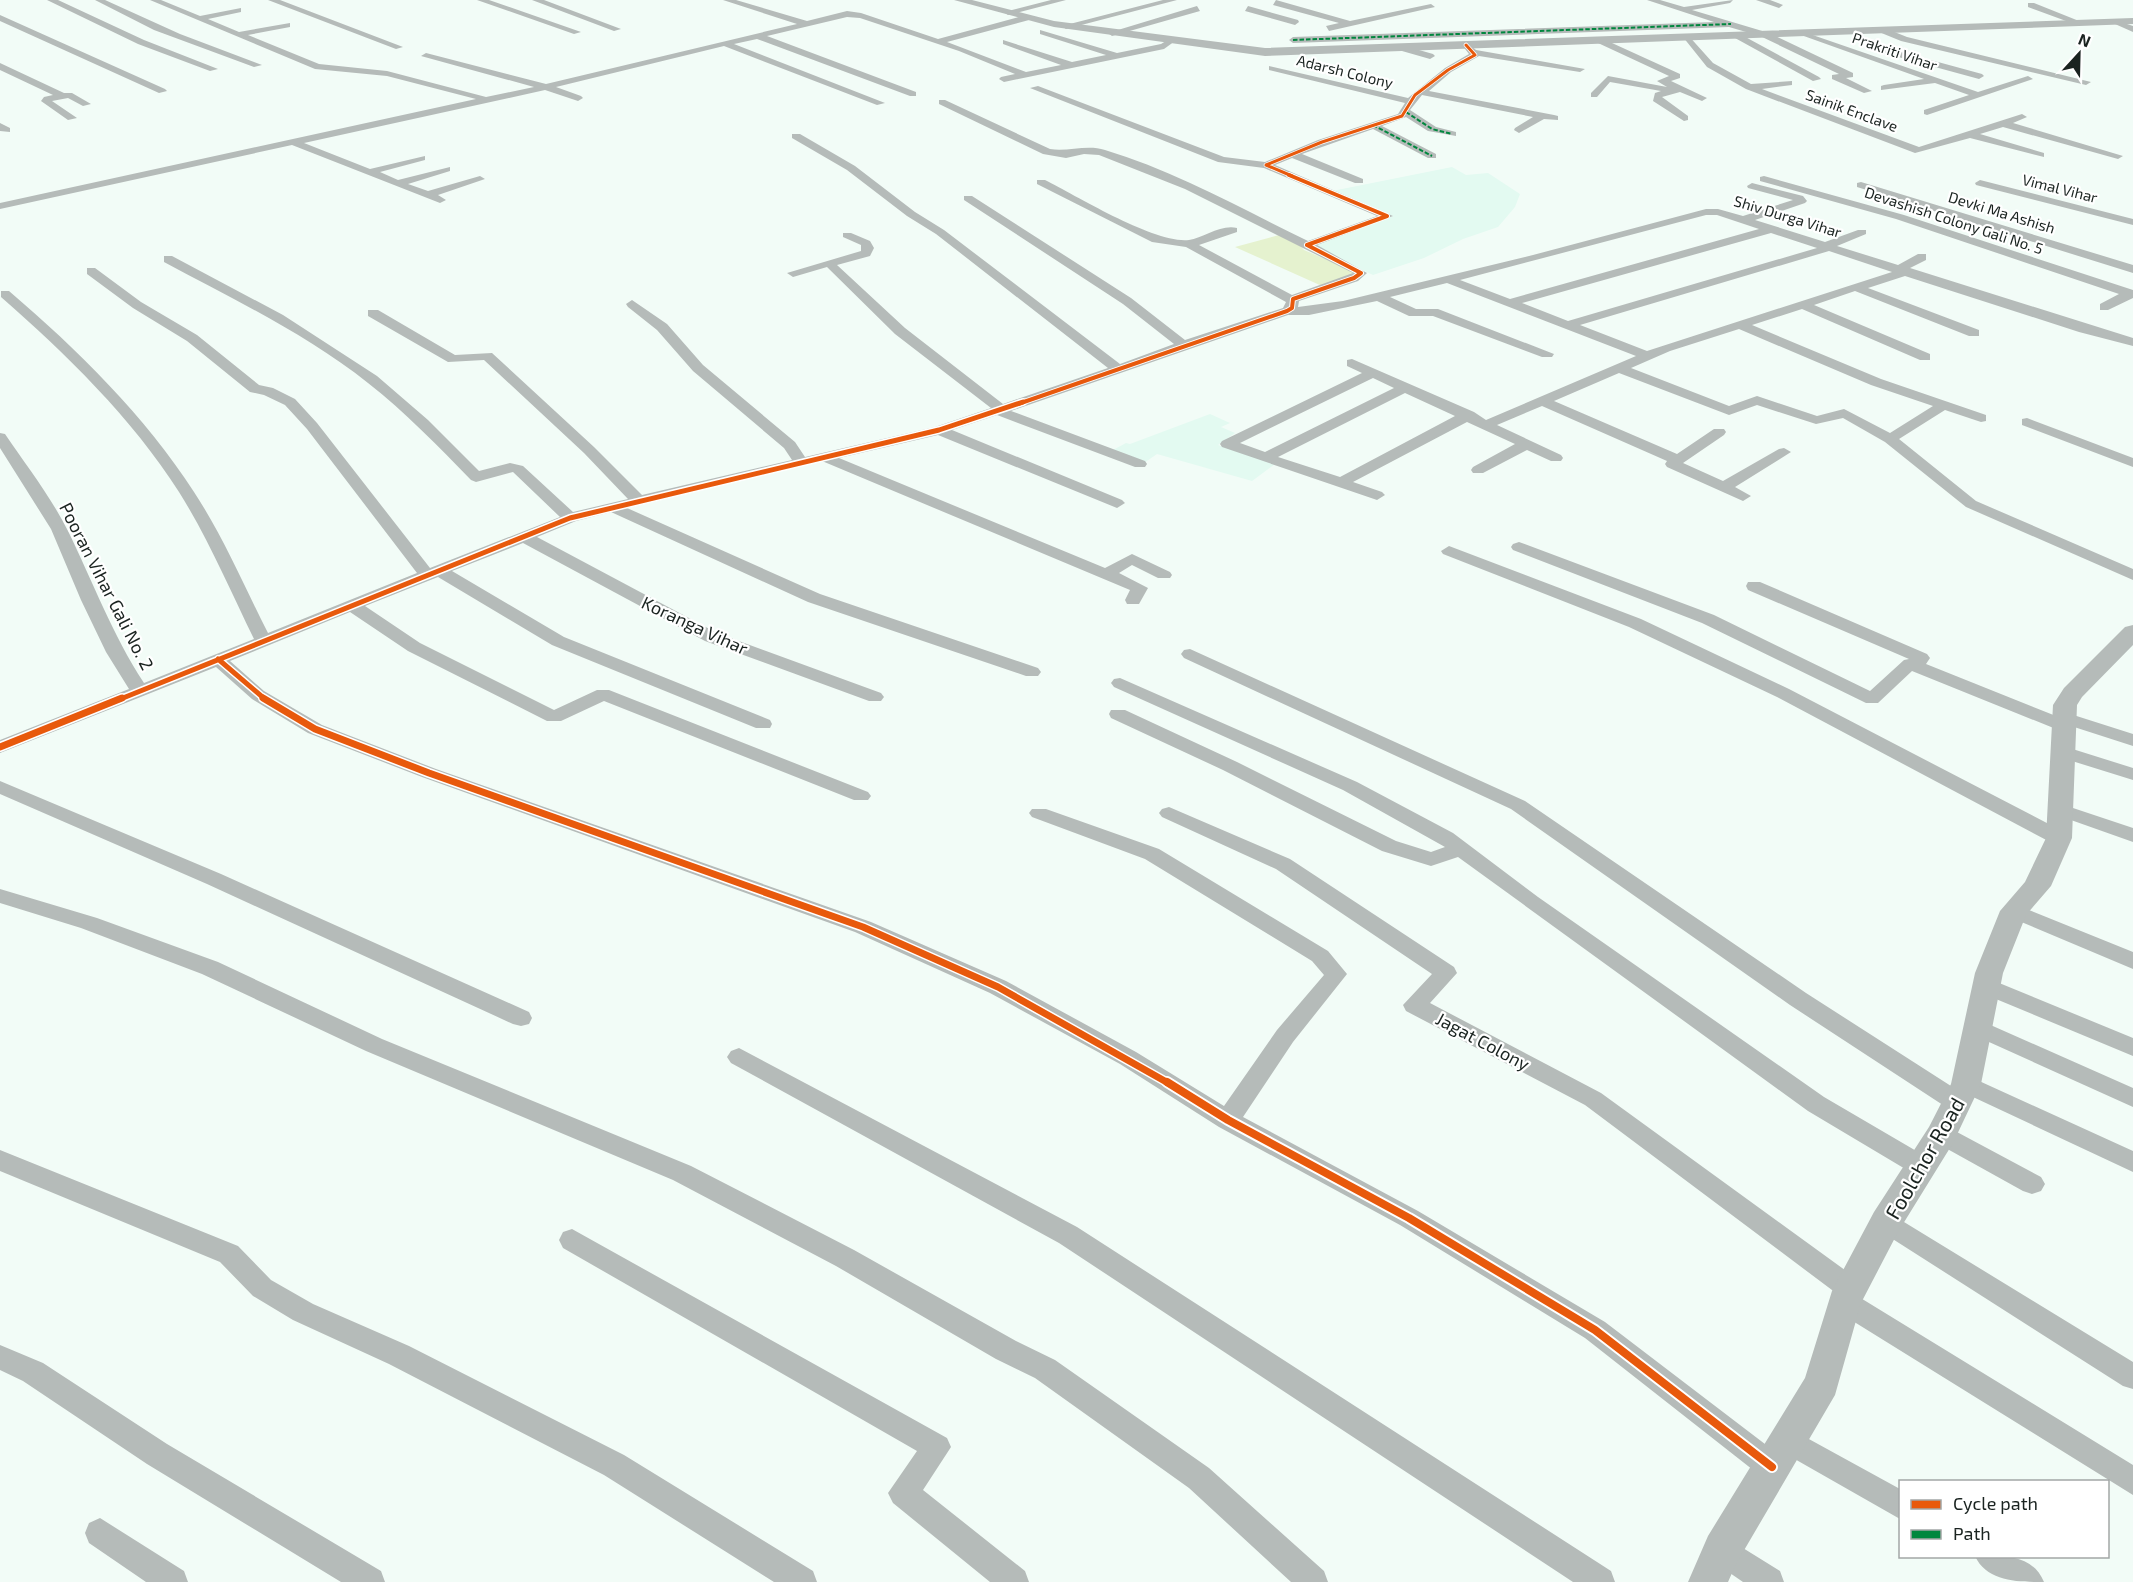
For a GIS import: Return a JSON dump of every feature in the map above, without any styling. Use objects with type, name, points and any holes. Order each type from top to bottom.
[{"type":"street","points":[[51,0],[141,42],[213,69]]},
{"type":"street","points":[[99,0],[217,53],[258,65]]},
{"type":"street","points":[[272,0],[399,47]]},
{"type":"street","points":[[481,0],[577,32]]},
{"type":"street","points":[[536,0],[616,29]]},
{"type":"street","points":[[727,0],[807,24]]},
{"type":"street","points":[[958,0],[1066,26],[1251,52],[1398,48],[1471,49],[1540,43],[2133,21]]},
{"type":"street","points":[[1005,12],[1062,0]]},
{"type":"street","points":[[1066,26],[1173,0]]},
{"type":"street","points":[[1651,0],[1765,35],[1850,75],[1835,77],[1867,91]]},
{"type":"street","points":[[1760,0],[1779,5]]},
{"type":"street","points":[[152,1],[220,25],[318,67],[333,64],[352,70],[376,70],[486,99]]},
{"type":"street","points":[[1682,9],[1730,2]]},
{"type":"street","points":[[1276,3],[1349,24]]},
{"type":"street","points":[[115,8],[135,4]]},
{"type":"street","points":[[177,9],[196,5]]},
{"type":"street","points":[[2031,5],[2080,23]]},
{"type":"street","points":[[1305,51],[1293,40],[1293,34],[1431,7]]},
{"type":"street","points":[[1112,33],[1197,9]]},
{"type":"street","points":[[1248,9],[1304,24]]},
{"type":"street","points":[[200,18],[238,10]]},
{"type":"street","points":[[0,206],[546,87],[807,24],[855,15],[938,42],[1024,74]]},
{"type":"street","points":[[1422,25],[1704,15]]},
{"type":"street","points":[[0,18],[162,92]]},
{"type":"street","points":[[938,42],[1026,18]]},
{"type":"street","points":[[1514,22],[1540,43]]},
{"type":"street","points":[[2118,22],[2133,29]]},
{"type":"street","points":[[1293,40],[1731,24]]},
{"type":"street","points":[[175,34],[220,25]]},
{"type":"street","points":[[241,34],[287,25]]},
{"type":"street","points":[[1399,26],[1410,25]]},
{"type":"street","points":[[1329,28],[1387,26]]},
{"type":"street","points":[[1882,30],[1904,39],[2086,82]]},
{"type":"street","points":[[1043,32],[1117,56]]},
{"type":"street","name":"Prakriti Vihar","points":[[1804,33],[1977,95]]},
{"type":"street","points":[[1829,33],[1979,76]]},
{"type":"street","points":[[758,36],[913,94]]},
{"type":"street","points":[[1738,36],[1816,79]]},
{"type":"street","name":"Sainik Enclave","points":[[1687,38],[1710,65],[1749,87],[1919,151],[2022,117]]},
{"type":"street","points":[[1601,41],[1677,76],[1662,81],[1678,90]]},
{"type":"street","points":[[1006,42],[1071,65]]},
{"type":"street","points":[[1004,79],[1117,56],[1170,42]]},
{"type":"street","points":[[726,44],[880,103]]},
{"type":"street","points":[[1398,48],[1430,56]]},
{"type":"street","points":[[1471,49],[1581,69]]},
{"type":"street","points":[[1266,165],[1373,125],[1408,107],[1420,92],[1453,66],[1474,57],[1471,49]]},
{"type":"street","points":[[426,56],[546,87],[578,98]]},
{"type":"street","points":[[0,66],[63,96]]},
{"type":"street","name":"Adarsh Colony","points":[[1272,68],[1408,107],[1432,129],[1452,134]]},
{"type":"street","points":[[1594,95],[1608,79],[1678,90],[1702,98]]},
{"type":"street","points":[[1927,112],[2028,79]]},
{"type":"street","points":[[1884,88],[1935,80]]},
{"type":"street","points":[[1749,87],[1789,83]]},
{"type":"street","points":[[1035,88],[1222,160],[1266,165],[1387,216],[1307,245]]},
{"type":"street","points":[[1678,90],[1658,95],[1656,99],[1684,118]]},
{"type":"street","points":[[867,107],[925,91]]},
{"type":"street","points":[[1420,92],[1554,118]]},
{"type":"street","points":[[72,118],[46,101],[69,95],[86,104]]},
{"type":"street","points":[[0,747],[570,518],[800,461],[939,430],[1118,369],[1289,306],[1361,273],[1189,187],[1101,152],[1084,151],[1066,155],[1047,152],[942,102]]},
{"type":"street","points":[[1483,118],[1501,108]]},
{"type":"street","points":[[1519,130],[1542,116]]},
{"type":"street","points":[[2002,123],[2118,156]]},
{"type":"street","points":[[1373,125],[1432,156]]},
{"type":"street","points":[[1969,134],[2040,155]]},
{"type":"street","points":[[796,136],[851,168],[911,214],[940,232],[1118,369]]},
{"type":"street","points":[[293,142],[440,200]]},
{"type":"street","points":[[1292,154],[1359,181]]},
{"type":"street","points":[[369,172],[421,158]]},
{"type":"street","points":[[398,183],[446,169]]},
{"type":"street","points":[[428,195],[480,179]]},
{"type":"street","name":"Devashish Colony Gali No. 5","points":[[1764,179],[1900,217],[2132,293]]},
{"type":"street","points":[[1041,182],[1156,240],[1192,244],[1233,230]]},
{"type":"street","name":"Vimal Vihar","points":[[1980,183],[2133,222]]},
{"type":"street","name":"Devki Ma Ashish","points":[[1861,185],[2133,269]]},
{"type":"street","points":[[1746,219],[1801,201],[1798,198],[1752,186]]},
{"type":"street","points":[[968,198],[1127,301],[1183,345]]},
{"type":"street","name":"Shiv Durga Vihar","points":[[1289,306],[1309,311],[1377,296],[1706,212],[1746,219],[2084,329],[2133,342]]},
{"type":"street","points":[[1509,303],[1774,228]]},
{"type":"street","points":[[1568,325],[1830,246],[1862,232]]},
{"type":"street","points":[[793,273],[831,265],[866,253],[868,248],[866,243],[847,235]]},
{"type":"street","points":[[1192,244],[1191,246],[1198,251],[1289,306]]},
{"type":"street","points":[[1488,424],[1646,355],[1904,270],[1922,256]]},
{"type":"street","points":[[168,259],[278,318],[372,379],[423,423],[476,477],[510,467],[518,469],[570,518]]},
{"type":"street","points":[[831,265],[900,331],[1000,410],[1140,464]]},
{"type":"street","points":[[91,271],[137,305],[192,338],[255,389],[268,391],[290,402],[433,573],[558,641],[763,724]]},
{"type":"street","points":[[1446,279],[1646,355]]},
{"type":"street","points":[[1855,287],[1974,333]]},
{"type":"street","points":[[2104,307],[2132,293]]},
{"type":"street","points":[[5,294],[55,337],[154,444],[188,494],[264,640]]},
{"type":"street","points":[[1377,296],[1414,313],[1434,312],[1547,354]]},
{"type":"street","points":[[632,304],[662,327],[698,368],[790,445],[800,461]]},
{"type":"street","points":[[1802,304],[1925,357]]},
{"type":"street","points":[[373,313],[453,359],[488,356],[589,450],[639,501]]},
{"type":"street","points":[[1739,324],[1876,382],[1982,418]]},
{"type":"street","points":[[1352,363],[1469,415],[1556,458]]},
{"type":"street","points":[[1617,367],[1729,411],[1757,400],[1816,420],[1834,418],[1844,413],[1890,440],[1971,504],[2133,575]]},
{"type":"street","points":[[1373,373],[1227,444],[1377,495]]},
{"type":"street","points":[[1266,457],[1404,388]]},
{"type":"street","points":[[1541,400],[1678,460]]},
{"type":"street","points":[[1890,440],[1944,405]]},
{"type":"street","points":[[1342,482],[1469,415]]},
{"type":"street","points":[[2027,422],[2133,463]]},
{"type":"street","points":[[939,430],[1117,503]]},
{"type":"street","points":[[1719,432],[1672,464],[1743,496]]},
{"type":"street","name":"Pooran Vihar Gali No. 2","points":[[0,437],[59,529],[94,610],[115,652],[140,691]]},
{"type":"street","points":[[1478,470],[1527,444]]},
{"type":"street","points":[[1724,487],[1784,452]]},
{"type":"street","points":[[822,456],[1140,588],[1133,600]]},
{"type":"street","points":[[612,507],[814,598],[1032,672]]},
{"type":"street","name":"Koranga Vihar","points":[[523,536],[597,578],[711,637],[876,697]]},
{"type":"street","points":[[1519,547],[1708,620],[1872,699],[1910,664],[2063,734],[2133,763]]},
{"type":"street","points":[[1449,551],[1635,623],[2060,824],[2133,836]]},
{"type":"street","points":[[1107,573],[1132,559],[1164,575]]},
{"type":"street","points":[[1754,586],[1921,658],[1915,666]]},
{"type":"street","points":[[351,605],[414,647],[554,717],[603,694],[861,796]]},
{"type":"street","name":"Foolchor Road","points":[[1708,1582],[1722,1550],[1822,1383],[1848,1296],[1886,1222],[1942,1134],[1962,1093],[1989,973],[2014,911],[2037,886],[2060,824],[2065,705],[2072,693],[2133,632]]},
{"type":"street","points":[[1190,654],[1518,805],[1798,999],[1962,1093],[2133,1162]]},
{"type":"street","points":[[218,659],[258,695],[315,729],[429,773],[863,927],[998,987],[1128,1058],[1228,1120],[1409,1218],[1594,1330],[1772,1467]]},
{"type":"street","points":[[1120,683],[1350,786],[1446,838],[1531,902],[1816,1104],[1921,1166]]},
{"type":"street","points":[[1118,714],[1230,766],[1389,846],[1431,859],[1461,849]]},
{"type":"street","points":[[2063,734],[2133,740]]},
{"type":"street","points":[[2063,734],[2133,774]]},
{"type":"street","points":[[0,787],[214,879],[521,1018]]},
{"type":"street","points":[[1039,813],[1152,854],[1320,956],[1336,974],[1323,994],[1302,1014],[1270,1056],[1228,1120]]},
{"type":"street","name":"Jagat Colony","points":[[1169,813],[1283,864],[1446,973],[1414,1005],[1593,1099],[1848,1296]]},
{"type":"street","points":[[0,896],[89,923],[210,968],[374,1045],[571,1130],[682,1173],[845,1258],[1006,1350],[1045,1369],[1199,1478],[1312,1582]]},
{"type":"street","points":[[2014,911],[2133,962]]},
{"type":"street","points":[[1987,986],[2133,1047]]},
{"type":"street","points":[[1977,1027],[2133,1098]]},
{"type":"street","points":[[739,1057],[1068,1235],[1600,1582]]},
{"type":"street","points":[[1942,1134],[2032,1184]]},
{"type":"street","points":[[0,1160],[229,1254],[262,1288],[303,1312],[399,1355],[614,1465],[802,1582]]},
{"type":"street","points":[[1886,1222],[2133,1377]]},
{"type":"street","points":[[572,1240],[936,1447],[903,1493],[1014,1582]]},
{"type":"street","points":[[1848,1296],[2133,1481]]},
{"type":"street","points":[[0,1357],[33,1372],[157,1454],[370,1582]]},
{"type":"street","points":[[1787,1440],[1899,1504]]},
{"type":"street","points":[[100,1533],[173,1582]]},
{"type":"street","points":[[1722,1550],[1769,1582]]},
{"type":"street","points":[[1992,1558],[2029,1582]]},
{"type":"shaded area","points":[[1452,167],[1466,175],[1488,173],[1520,194],[1515,207],[1498,227],[1463,239],[1424,258],[1373,275],[1315,248],[1314,243],[1393,216],[1332,191]]},
{"type":"shaded area","points":[[1210,414],[1230,423],[1221,427],[1235,433],[1218,445],[1275,464],[1252,481],[1157,454],[1144,463],[1113,450],[1126,443],[1130,444]]},
{"type":"green space","points":[[1279,235],[1298,243],[1304,250],[1353,271],[1350,277],[1322,286],[1235,247]]},
{"type":"marked path","points":[[1293,40],[1731,24]]},
{"type":"marked path","points":[[1406,112],[1432,129],[1452,134]]},
{"type":"marked path","points":[[1373,125],[1432,156]]},
{"type":"cycle path","points":[[0,747],[570,518],[939,430],[1287,311],[1292,308],[1293,299],[1354,278],[1361,273],[1307,245],[1387,216],[1266,165],[1322,142],[1402,116],[1415,95],[1448,70],[1475,55],[1466,45]]},
{"type":"cycle path","points":[[218,659],[258,695],[315,729],[429,773],[863,927],[998,987],[1128,1058],[1228,1120],[1409,1218],[1595,1330],[1772,1467]]}]
